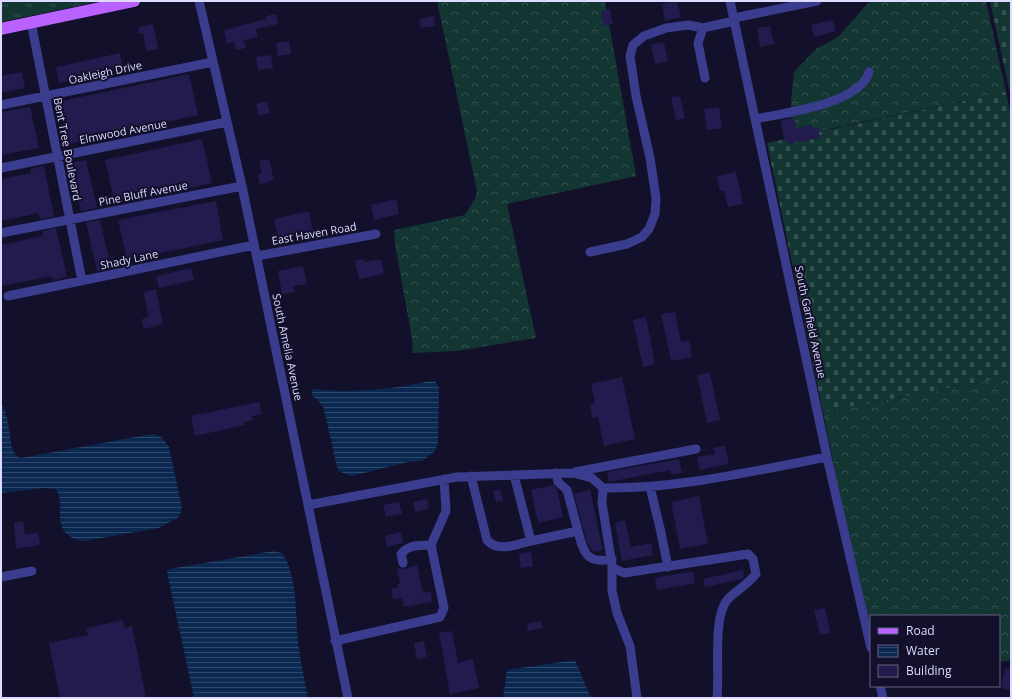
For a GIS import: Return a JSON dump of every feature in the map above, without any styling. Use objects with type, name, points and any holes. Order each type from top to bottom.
[{"type":"main road","points":[[1,29],[134,1]]},
{"type":"street","name":"South Amelia Avenue","points":[[199,1],[257,256],[335,641],[348,698]]},
{"type":"street","name":"South Garfield Avenue","points":[[730,1],[827,457],[870,644]]},
{"type":"street","points":[[590,252],[627,244],[642,237],[649,229],[655,214],[656,198],[650,158],[636,96],[630,56],[633,45],[644,36],[666,28],[688,25],[703,28],[817,1]]},
{"type":"street","name":"Bent Tree Boulevard","points":[[31,22],[82,280]]},
{"type":"street","points":[[703,28],[698,43],[705,78]]},
{"type":"street","name":"Oakleigh Drive","points":[[1,106],[213,62]]},
{"type":"street","points":[[755,119],[829,103],[855,89],[868,78],[869,72]]},
{"type":"street","name":"Elmwood Avenue","points":[[1,168],[227,122]]},
{"type":"street","name":"Pine Bluff Avenue","points":[[1,233],[242,186]]},
{"type":"street","name":"East Haven Road","points":[[257,256],[376,234]]},
{"type":"street","name":"Shady Lane","points":[[8,296],[254,245]]},
{"type":"street","points":[[308,505],[444,479],[472,476],[573,473],[696,449]]},
{"type":"street","points":[[573,473],[592,478],[603,488],[650,487],[682,483],[827,457]]},
{"type":"street","points":[[556,474],[558,482],[567,490],[582,549],[589,558],[612,564],[624,573],[748,554],[753,559],[756,574],[749,582],[728,599],[718,618],[719,672],[717,698]]},
{"type":"street","points":[[514,475],[531,541]]},
{"type":"street","points":[[472,476],[487,540],[492,546],[501,548],[578,531]]},
{"type":"street","points":[[335,641],[440,616],[444,608],[431,545],[446,510],[444,479]]},
{"type":"street","points":[[650,487],[668,567]]},
{"type":"street","points":[[603,488],[602,503],[612,564],[612,591],[617,613],[630,646],[637,698]]},
{"type":"street","points":[[403,563],[401,554],[406,548],[431,545]]},
{"type":"street","points":[[1,577],[32,571]]},
{"type":"street","points":[[880,687],[883,698]]},
{"type":"green space","points":[[1,1],[101,1],[1,22]]},
{"type":"green space","points":[[437,1],[605,1],[636,176],[507,204],[536,338],[456,351],[412,353],[413,344],[395,244],[394,230],[465,215],[476,197],[477,191]]},
{"type":"green space","points":[[870,1],[986,1],[1006,92],[791,137],[791,101],[794,72],[816,49],[838,37]]},
{"type":"green space","points":[[990,1],[1011,1],[1011,98]]},
{"type":"green space","points":[[1006,92],[1011,116],[1011,376],[823,412],[767,143]]},
{"type":"green space","points":[[1011,376],[1011,660],[1000,662],[1000,615],[870,615],[870,624],[823,412]]},
{"type":"water","points":[[435,381],[439,388],[438,443],[434,452],[422,461],[408,462],[352,476],[338,471],[323,406],[313,396],[311,391],[313,389],[358,391],[400,387]]},
{"type":"water","points":[[1,402],[7,418],[12,448],[16,456],[21,458],[152,434],[161,437],[169,447],[182,508],[179,517],[159,528],[84,541],[73,538],[66,533],[62,526],[60,519],[59,495],[56,489],[44,488],[1,493]]},
{"type":"water","points":[[273,551],[282,553],[287,563],[294,587],[300,655],[308,698],[194,698],[167,572],[170,569]]},
{"type":"water","points":[[575,660],[591,698],[503,698],[507,670]]},
{"type":"building","points":[[677,1],[681,17],[665,21],[662,4]]},
{"type":"building","points":[[610,9],[613,24],[603,26],[601,11]]},
{"type":"building","points":[[276,14],[278,24],[256,29],[258,37],[244,40],[246,48],[236,50],[234,42],[227,44],[224,30],[267,19],[266,16]]},
{"type":"building","points":[[434,16],[435,26],[421,28],[419,19]]},
{"type":"building","points":[[833,20],[836,31],[814,37],[811,25]]},
{"type":"building","points":[[153,24],[158,49],[146,51],[143,33],[139,34],[138,27]]},
{"type":"building","points":[[770,26],[774,44],[760,47],[757,28]]},
{"type":"building","points":[[289,41],[291,54],[278,56],[276,43]]},
{"type":"building","points":[[664,42],[668,61],[655,64],[651,44]]},
{"type":"building","points":[[120,53],[123,70],[59,83],[56,67]]},
{"type":"building","points":[[271,55],[273,68],[258,70],[256,57]]},
{"type":"building","points":[[22,72],[25,88],[1,93],[1,76]]},
{"type":"building","points":[[189,74],[198,115],[70,144],[62,101]]},
{"type":"building","points":[[680,96],[685,118],[676,120],[671,97]]},
{"type":"building","points":[[267,101],[270,113],[259,116],[256,104]]},
{"type":"building","points":[[30,107],[39,148],[1,155],[1,112]]},
{"type":"building","points":[[719,107],[722,128],[707,130],[704,109]]},
{"type":"building","points":[[794,118],[796,128],[812,125],[812,129],[818,128],[820,138],[788,144],[787,140],[784,140],[781,120]]},
{"type":"building","points":[[202,139],[212,183],[115,204],[105,160]]},
{"type":"building","points":[[269,159],[274,180],[260,184],[258,175],[262,174],[259,161]]},
{"type":"building","points":[[86,160],[97,208],[81,211],[70,163]]},
{"type":"building","points":[[44,166],[54,217],[40,219],[38,213],[1,221],[1,179],[31,173],[30,169]]},
{"type":"building","points":[[736,172],[743,204],[728,207],[724,190],[720,191],[717,176]]},
{"type":"building","points":[[396,199],[399,214],[374,220],[371,205]]},
{"type":"building","points":[[216,201],[223,240],[127,260],[118,220]]},
{"type":"building","points":[[309,211],[313,232],[279,240],[274,219]]},
{"type":"building","points":[[100,220],[111,268],[97,271],[86,222]]},
{"type":"building","points":[[56,228],[67,277],[53,280],[52,276],[1,286],[1,245],[43,236],[42,231]]},
{"type":"building","points":[[364,259],[365,262],[381,259],[384,274],[359,279],[355,261]]},
{"type":"building","points":[[303,266],[307,284],[293,286],[294,292],[282,294],[278,271]]},
{"type":"building","points":[[191,268],[194,280],[159,288],[156,276]]},
{"type":"building","points":[[156,289],[163,324],[144,329],[142,319],[149,317],[143,292]]},
{"type":"building","points":[[675,312],[681,342],[689,340],[692,357],[671,361],[661,314]]},
{"type":"building","points":[[646,317],[655,364],[643,367],[633,320]]},
{"type":"building","points":[[710,373],[720,420],[707,423],[697,375]]},
{"type":"building","points":[[622,377],[635,439],[604,446],[598,417],[592,418],[590,404],[595,403],[591,384]]},
{"type":"building","points":[[259,402],[262,414],[252,416],[253,420],[244,422],[245,425],[195,436],[191,416]]},
{"type":"building","points":[[725,446],[729,464],[700,470],[697,457],[715,454],[713,448]]},
{"type":"building","points":[[679,459],[682,473],[671,475],[670,470],[609,482],[607,472]]},
{"type":"building","points":[[553,485],[557,489],[563,517],[538,523],[531,490]]},
{"type":"building","points":[[500,489],[503,501],[496,502],[493,491]]},
{"type":"building","points":[[590,490],[603,550],[593,552],[587,543],[574,494]]},
{"type":"building","points":[[699,496],[708,544],[680,549],[671,502]]},
{"type":"building","points":[[427,499],[429,509],[415,512],[413,502]]},
{"type":"building","points":[[399,502],[402,514],[386,517],[383,505]]},
{"type":"building","points":[[625,520],[631,547],[651,543],[653,555],[622,561],[615,523]]},
{"type":"building","points":[[23,521],[25,535],[38,532],[40,545],[16,549],[14,523]]},
{"type":"building","points":[[401,532],[403,543],[387,547],[385,536]]},
{"type":"building","points":[[531,552],[533,566],[521,568],[519,554]]},
{"type":"building","points":[[417,565],[423,593],[431,591],[432,602],[404,607],[402,598],[393,599],[391,589],[398,587],[397,584],[400,584],[397,568],[404,569]]},
{"type":"building","points":[[743,570],[744,578],[742,579],[705,587],[703,579]]},
{"type":"building","points":[[693,571],[695,583],[657,590],[655,578]]},
{"type":"building","points":[[825,608],[830,633],[820,635],[814,610]]},
{"type":"building","points":[[123,620],[124,628],[132,626],[146,698],[60,698],[49,643],[88,635],[86,628]]},
{"type":"building","points":[[541,621],[542,628],[528,631],[527,624]]},
{"type":"building","points":[[452,631],[458,663],[473,659],[479,688],[450,694],[439,633]]},
{"type":"building","points":[[424,641],[427,657],[417,659],[414,643]]},
{"type":"building","points":[[1005,668],[1011,669],[1011,690],[1001,688]]}]
